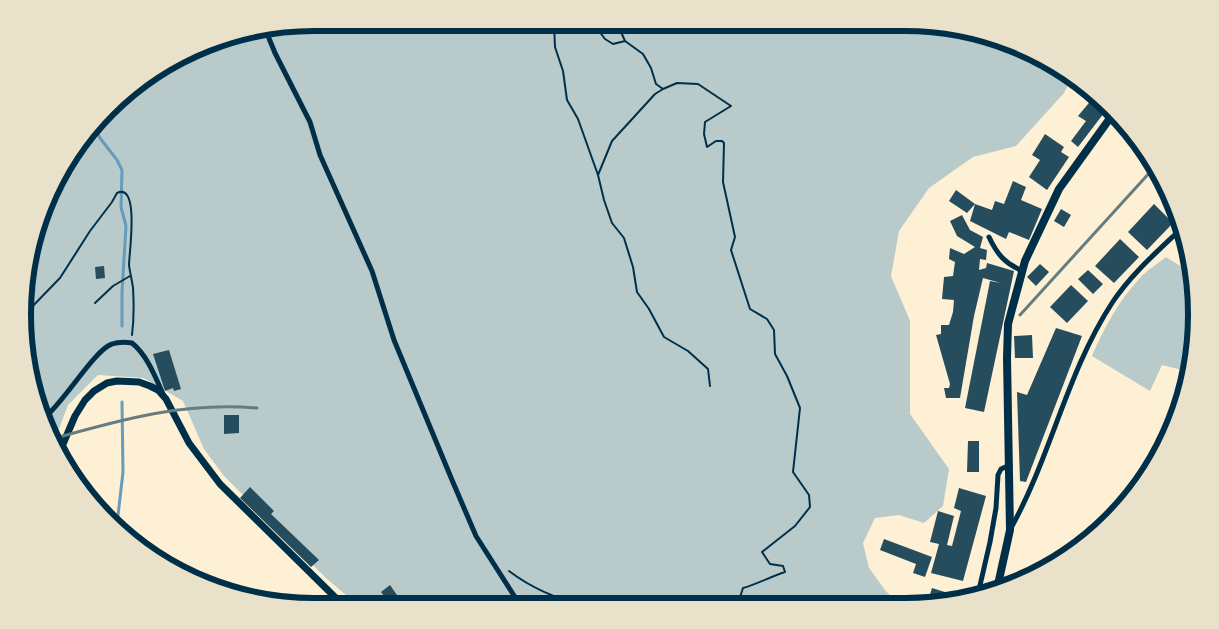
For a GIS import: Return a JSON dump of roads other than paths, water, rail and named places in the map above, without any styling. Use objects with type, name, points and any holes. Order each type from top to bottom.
[{"type":"main road","points":[[999,582],[1010,530],[1008,324],[1025,261],[1059,189],[1109,119]]},
{"type":"main road","points":[[62,444],[72,421],[82,405],[94,391],[107,383],[117,381],[147,384],[158,390],[166,399],[189,443],[220,484],[336,598]]},
{"type":"street","points":[[268,36],[310,122],[320,155],[372,271],[394,340],[476,536],[516,598]]},
{"type":"street","points":[[1010,530],[1027,500],[1084,356],[1104,316],[1129,280],[1176,234]]},
{"type":"street","points":[[989,237],[995,250],[1003,260],[1008,265],[1022,271]]},
{"type":"street","points":[[49,413],[110,344],[132,342],[152,368],[166,399]]},
{"type":"street","points":[[979,588],[996,508],[998,475],[1001,469],[1010,465]]},
{"type":"waterway","points":[[98,133],[122,170],[121,207],[126,226],[122,326]]},
{"type":"waterway","points":[[118,518],[123,472],[122,402]]},
{"type":"railway","points":[[1020,315],[1150,173]]},
{"type":"railway","points":[[59,437],[129,419],[178,410],[230,407],[257,408]]}]
